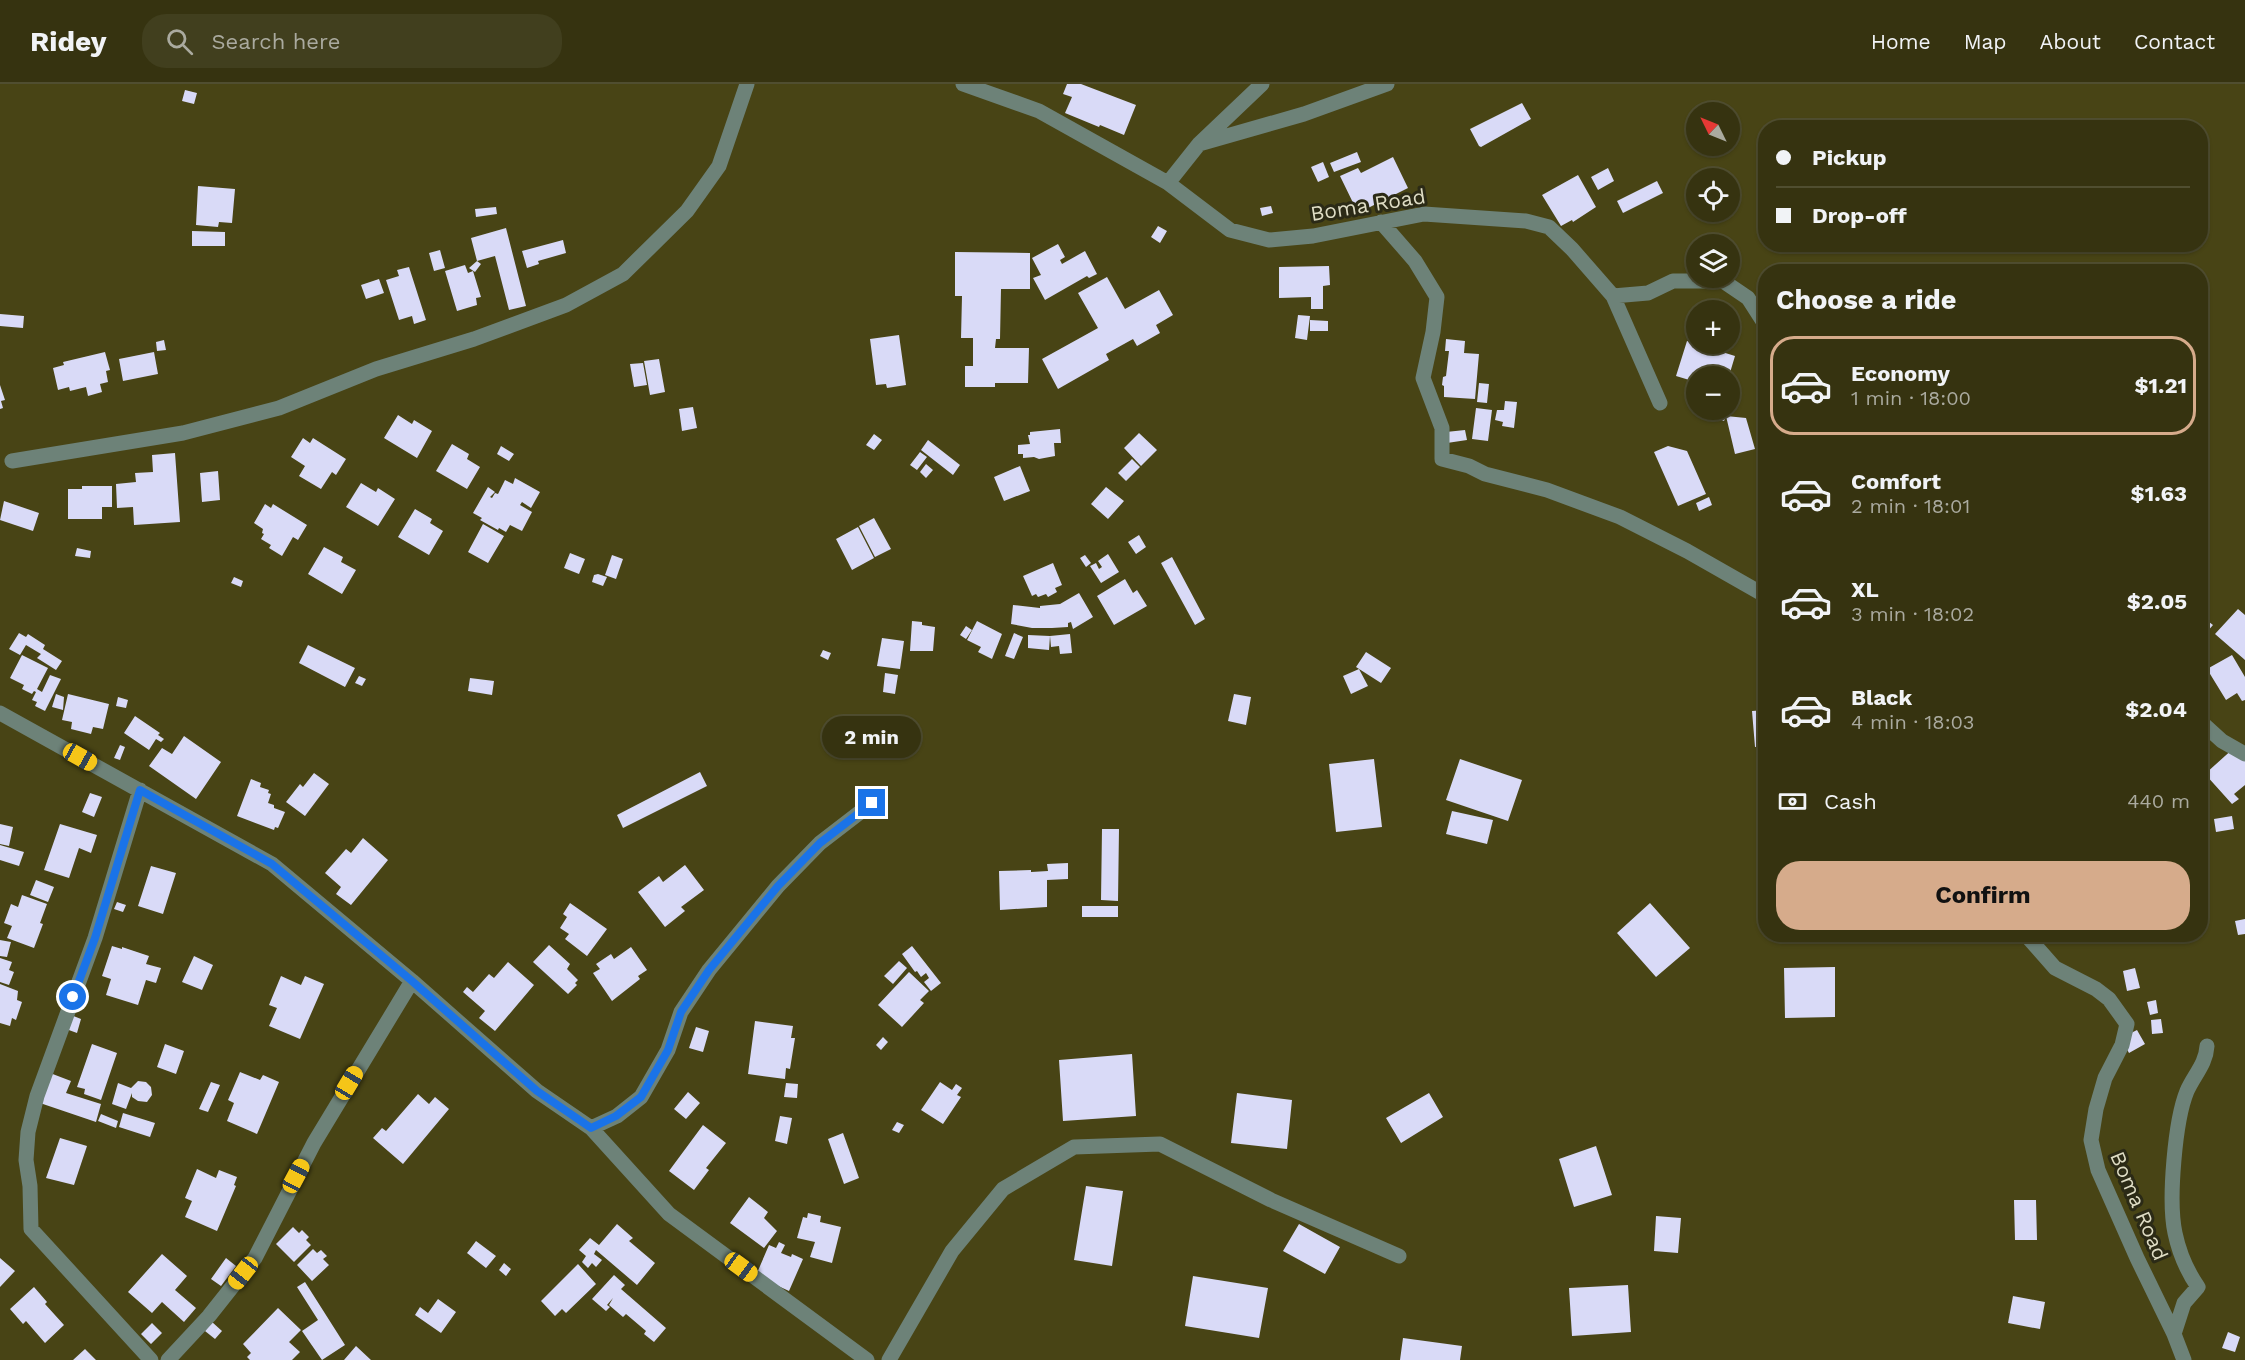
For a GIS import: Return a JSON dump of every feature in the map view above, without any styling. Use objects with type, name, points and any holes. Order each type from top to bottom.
[{"type":"street","points":[[12,461],[183,433],[279,408],[376,369],[474,339],[566,305],[623,274],[687,211],[719,166],[747,84]]},
{"type":"street","name":"Boma Road","points":[[963,84],[1040,111],[1168,183],[1230,230],[1269,240],[1313,236],[1424,214],[1516,220],[1549,227],[1572,249],[1612,296],[1659,403]]},
{"type":"street","points":[[1168,183],[1199,144],[1262,84]]},
{"type":"street","points":[[1199,144],[1304,114],[1387,84]]},
{"type":"street","points":[[1381,222],[1415,261],[1437,297],[1433,332],[1423,378],[1442,428],[1442,459],[1468,466],[1485,474],[1547,490],[1620,517],[1687,551],[1758,591]]},
{"type":"street","points":[[1612,296],[1648,293],[1673,281],[1723,281],[1748,298],[1758,314]]},
{"type":"street","points":[[0,713],[272,864],[412,981],[537,1091],[591,1128],[669,1214],[867,1360]]},
{"type":"street","points":[[2208,728],[2222,741],[2245,754]]},
{"type":"street","points":[[140,790],[95,938],[37,1096],[28,1132],[26,1160],[32,1229],[151,1360]]},
{"type":"street","points":[[591,1128],[616,1116],[641,1097],[668,1050],[681,1012],[709,970],[778,886],[813,850],[872,803]]},
{"type":"street","name":"Boma Road","points":[[2032,942],[2055,968],[2096,989],[2109,999],[2127,1024],[2122,1045],[2105,1078],[2096,1109],[2091,1140],[2098,1170],[2184,1360]]},
{"type":"street","points":[[168,1360],[209,1316],[255,1258],[314,1143],[412,981]]},
{"type":"street","points":[[2174,1334],[2184,1303],[2198,1287],[2187,1272],[2175,1232],[2173,1196],[2176,1141],[2187,1092],[2206,1057],[2207,1046]]},
{"type":"street","points":[[889,1360],[952,1251],[1003,1189],[1074,1147],[1160,1144],[1270,1200],[1399,1256]]},
{"type":"building","points":[[1067,84],[1081,84],[1136,105],[1124,135],[1065,113],[1072,97],[1063,94]]},
{"type":"building","points":[[185,90],[197,93],[194,104],[182,101]]},
{"type":"building","points":[[1522,103],[1531,119],[1481,147],[1479,146],[1470,129]]},
{"type":"building","points":[[1357,152],[1361,162],[1334,172],[1330,163]]},
{"type":"building","points":[[1393,157],[1408,188],[1358,213],[1340,176],[1358,168],[1361,173]]},
{"type":"building","points":[[1323,162],[1329,177],[1318,182],[1311,167]]},
{"type":"building","points":[[1608,168],[1614,181],[1598,190],[1591,177]]},
{"type":"building","points":[[1578,175],[1596,207],[1573,222],[1572,220],[1561,226],[1542,195]]},
{"type":"building","points":[[1657,181],[1663,193],[1623,213],[1617,201]]},
{"type":"building","points":[[198,186],[235,189],[232,223],[219,222],[218,227],[196,225]]},
{"type":"building","points":[[1271,206],[1273,213],[1262,216],[1260,208]]},
{"type":"building","points":[[496,207],[497,214],[476,217],[475,209]]},
{"type":"building","points":[[1158,226],[1167,231],[1160,243],[1151,237]]},
{"type":"building","points":[[506,228],[526,306],[509,310],[495,256],[477,261],[471,238]]},
{"type":"building","points":[[192,231],[225,232],[225,246],[192,246]]},
{"type":"building","points":[[563,240],[566,253],[538,261],[539,264],[527,268],[522,251]]},
{"type":"building","points":[[1058,244],[1065,257],[1060,260],[1062,264],[1085,251],[1097,274],[1089,278],[1087,276],[1045,300],[1033,278],[1041,275],[1032,258]]},
{"type":"building","points":[[440,250],[445,268],[434,271],[429,253]]},
{"type":"building","points":[[955,252],[1030,253],[1030,289],[1001,289],[1000,339],[996,339],[995,348],[1029,348],[1028,383],[995,383],[995,387],[965,387],[965,366],[973,366],[973,338],[961,338],[962,296],[955,296]]},
{"type":"building","points":[[477,261],[481,264],[475,272],[469,268]]},
{"type":"building","points":[[465,265],[468,273],[473,271],[481,297],[476,298],[477,305],[457,311],[445,271]]},
{"type":"building","points":[[1329,266],[1330,285],[1323,286],[1323,309],[1311,309],[1311,297],[1279,298],[1279,267]]},
{"type":"building","points":[[409,267],[426,320],[414,324],[412,316],[399,320],[386,280],[399,276],[397,270]]},
{"type":"building","points":[[1107,277],[1125,309],[1159,290],[1173,315],[1156,325],[1160,333],[1137,346],[1133,339],[1106,354],[1109,360],[1058,389],[1042,359],[1098,328],[1078,293]]},
{"type":"building","points":[[379,279],[384,293],[366,299],[361,285]]},
{"type":"building","points":[[0,314],[24,316],[23,328],[0,326]]},
{"type":"building","points":[[1298,315],[1310,316],[1307,340],[1295,338]]},
{"type":"building","points":[[1310,320],[1328,321],[1328,331],[1310,331]]},
{"type":"building","points":[[899,335],[906,385],[887,388],[886,384],[876,385],[870,339]]},
{"type":"building","points":[[1446,339],[1465,341],[1464,353],[1479,354],[1475,399],[1444,397],[1444,386],[1442,385],[1443,377],[1446,376],[1449,351],[1445,351]]},
{"type":"building","points":[[164,340],[166,350],[157,351],[156,342]]},
{"type":"building","points":[[1686,344],[1686,354],[1735,356],[1732,366],[1686,366],[1686,379],[1676,376]]},
{"type":"building","points":[[105,352],[110,370],[106,371],[108,382],[100,384],[102,392],[88,396],[86,387],[70,391],[69,387],[58,390],[53,368],[64,365],[63,362]]},
{"type":"building","points":[[154,352],[158,374],[123,381],[119,359]]},
{"type":"building","points":[[659,359],[665,392],[650,395],[644,361]]},
{"type":"building","points":[[643,363],[647,385],[634,387],[630,364]]},
{"type":"building","points":[[1479,383],[1489,384],[1487,403],[1477,402]]},
{"type":"building","points":[[0,385],[5,400],[1,401],[3,408],[0,409]]},
{"type":"building","points":[[1505,401],[1517,402],[1514,428],[1502,426],[1503,422],[1495,420],[1497,410],[1504,410]]},
{"type":"building","points":[[693,407],[697,428],[682,431],[679,409]]},
{"type":"building","points":[[1476,408],[1492,410],[1488,441],[1472,439]]},
{"type":"building","points":[[398,415],[412,424],[414,420],[432,431],[417,458],[384,438]]},
{"type":"building","points":[[1746,418],[1755,449],[1735,454],[1727,420]]},
{"type":"building","points":[[1060,429],[1061,443],[1054,443],[1055,456],[1039,459],[1023,458],[1023,454],[1018,454],[1018,445],[1030,444],[1028,435],[1030,432]]},
{"type":"building","points":[[1465,430],[1467,440],[1447,443],[1446,432]]},
{"type":"building","points":[[1139,433],[1157,450],[1141,466],[1124,448]]},
{"type":"building","points":[[874,434],[882,440],[874,450],[866,445]]},
{"type":"building","points":[[303,438],[310,443],[313,438],[346,459],[336,475],[332,472],[321,489],[299,476],[305,466],[291,457]]},
{"type":"building","points":[[928,440],[960,465],[953,475],[921,450]]},
{"type":"building","points":[[452,444],[469,454],[467,459],[480,467],[467,489],[436,471]]},
{"type":"building","points":[[501,446],[514,454],[509,461],[497,454]]},
{"type":"building","points":[[1668,446],[1687,451],[1706,494],[1678,506],[1654,452]]},
{"type":"building","points":[[920,452],[927,457],[917,470],[910,465]]},
{"type":"building","points":[[175,453],[180,522],[134,525],[133,507],[117,508],[116,484],[136,482],[135,473],[153,472],[152,455]]},
{"type":"building","points":[[1132,459],[1140,467],[1126,481],[1118,473]]},
{"type":"building","points":[[926,464],[933,470],[926,478],[920,472]]},
{"type":"building","points":[[1020,466],[1030,491],[1004,501],[994,477]]},
{"type":"building","points":[[218,471],[220,500],[202,502],[200,473]]},
{"type":"building","points":[[515,478],[540,492],[531,508],[522,502],[520,505],[532,512],[522,531],[510,525],[506,532],[480,520],[482,518],[473,513],[488,487],[495,492],[490,497],[492,498],[495,493],[498,494],[505,480],[513,484]]},
{"type":"building","points":[[361,483],[376,492],[378,488],[395,499],[378,526],[346,507]]},
{"type":"building","points":[[82,486],[112,486],[112,507],[102,507],[102,519],[68,519],[68,489],[82,489]]},
{"type":"building","points":[[1106,487],[1124,501],[1108,519],[1091,504]]},
{"type":"building","points":[[1709,497],[1712,505],[1699,511],[1696,503]]},
{"type":"building","points":[[4,501],[39,513],[33,531],[0,520]]},
{"type":"building","points":[[265,504],[271,508],[273,504],[307,525],[298,540],[293,537],[282,556],[269,548],[271,545],[261,539],[264,534],[263,529],[254,523]]},
{"type":"building","points":[[415,509],[432,519],[430,523],[443,531],[429,555],[398,537]]},
{"type":"building","points":[[874,518],[891,549],[875,557],[859,526]]},
{"type":"building","points":[[483,524],[504,536],[488,563],[468,552]]},
{"type":"building","points":[[858,527],[874,558],[852,570],[836,539]]},
{"type":"building","points":[[1139,535],[1146,547],[1136,554],[1128,542]]},
{"type":"building","points":[[324,547],[343,557],[341,562],[356,570],[342,594],[308,574]]},
{"type":"building","points":[[77,548],[91,551],[90,558],[75,556]]},
{"type":"building","points":[[570,553],[585,559],[579,574],[564,568]]},
{"type":"building","points":[[1108,554],[1119,572],[1101,583],[1090,566],[1096,563],[1099,569],[1102,567],[1098,561]]},
{"type":"building","points":[[612,555],[623,559],[616,579],[605,575]]},
{"type":"building","points":[[1085,555],[1091,563],[1086,567],[1080,558]]},
{"type":"building","points":[[1172,557],[1205,619],[1195,625],[1161,563]]},
{"type":"building","points":[[1053,563],[1062,585],[1055,588],[1057,592],[1048,597],[1046,594],[1038,597],[1036,594],[1032,596],[1023,576]]},
{"type":"building","points":[[594,575],[607,577],[603,586],[592,582]]},
{"type":"building","points":[[234,577],[243,581],[241,587],[231,583]]},
{"type":"building","points":[[1125,579],[1133,593],[1137,590],[1147,606],[1114,625],[1097,596]]},
{"type":"building","points":[[1079,593],[1093,617],[1073,629],[1071,622],[1068,623],[1068,627],[1052,628],[1032,628],[1011,624],[1013,605],[1040,608],[1040,606],[1060,604]]},
{"type":"building","points":[[2238,609],[2245,615],[2245,660],[2215,634]]},
{"type":"building","points":[[912,621],[935,627],[933,651],[910,651]]},
{"type":"building","points":[[977,621],[1002,634],[992,659],[978,652],[981,647],[967,640]]},
{"type":"building","points":[[2208,621],[2213,625],[2208,631]]},
{"type":"building","points":[[966,626],[972,630],[966,639],[960,635]]},
{"type":"building","points":[[19,633],[26,637],[28,634],[45,645],[43,649],[62,661],[56,670],[37,658],[41,654],[26,645],[20,655],[9,649]]},
{"type":"building","points":[[1014,633],[1023,637],[1014,659],[1005,656]]},
{"type":"building","points":[[1070,634],[1072,653],[1060,654],[1059,646],[1051,647],[1050,636]]},
{"type":"building","points":[[1028,635],[1050,636],[1049,650],[1028,648]]},
{"type":"building","points":[[882,638],[904,641],[900,669],[877,666]]},
{"type":"building","points":[[308,645],[355,668],[345,687],[299,663]]},
{"type":"building","points":[[823,650],[831,653],[828,660],[820,656]]},
{"type":"building","points":[[1366,652],[1391,668],[1381,683],[1356,667]]},
{"type":"building","points":[[22,655],[48,668],[37,689],[42,692],[50,675],[61,679],[45,711],[35,706],[37,702],[32,700],[36,692],[32,694],[22,689],[24,685],[10,678]]},
{"type":"building","points":[[2232,655],[2245,677],[2245,700],[2242,701],[2237,693],[2226,700],[2208,668]]},
{"type":"building","points":[[1359,669],[1368,686],[1351,694],[1343,676]]},
{"type":"building","points":[[885,673],[898,675],[895,694],[883,692]]},
{"type":"building","points":[[359,676],[366,679],[362,686],[355,683]]},
{"type":"building","points":[[470,678],[494,681],[492,695],[468,691]]},
{"type":"building","points":[[56,694],[64,697],[63,710],[52,707]]},
{"type":"building","points":[[68,694],[109,704],[103,729],[93,727],[91,734],[71,729],[72,722],[62,720]]},
{"type":"building","points":[[1234,694],[1251,697],[1246,725],[1228,721]]},
{"type":"building","points":[[118,697],[128,700],[126,708],[116,706]]},
{"type":"building","points":[[1752,711],[1758,711],[1758,747],[1755,747]]},
{"type":"building","points":[[135,716],[160,733],[158,735],[164,739],[161,742],[156,739],[149,750],[124,733]]},
{"type":"building","points":[[184,736],[221,762],[196,799],[149,766],[162,748],[172,754]]},
{"type":"building","points":[[120,745],[125,747],[120,760],[114,758]]},
{"type":"building","points":[[2235,747],[2245,758],[2245,785],[2234,794],[2239,799],[2232,804],[2208,777],[2208,771]]},
{"type":"building","points":[[1374,759],[1382,827],[1336,832],[1329,764]]},
{"type":"building","points":[[1460,759],[1522,780],[1508,821],[1446,800]]},
{"type":"building","points":[[700,772],[707,786],[623,828],[617,815]]},
{"type":"building","points":[[314,773],[329,784],[305,816],[286,802],[300,784],[303,787]]},
{"type":"building","points":[[251,779],[261,783],[260,787],[269,790],[268,793],[271,794],[268,803],[285,812],[278,828],[275,827],[274,830],[237,816]]},
{"type":"building","points":[[90,793],[102,797],[94,817],[82,812]]},
{"type":"building","points":[[1452,811],[1493,820],[1487,844],[1446,834]]},
{"type":"building","points":[[2232,816],[2234,829],[2216,832],[2214,819]]},
{"type":"building","points":[[0,824],[13,827],[9,846],[0,844]]},
{"type":"building","points":[[60,824],[97,835],[91,853],[79,848],[69,878],[44,870]]},
{"type":"building","points":[[1102,829],[1119,829],[1118,901],[1101,900]]},
{"type":"building","points":[[363,838],[388,860],[351,905],[336,894],[341,887],[325,873],[346,849],[351,853]]},
{"type":"building","points":[[0,845],[24,852],[19,866],[0,860]]},
{"type":"building","points":[[1068,863],[1068,879],[1047,880],[1047,907],[1000,910],[999,871],[1048,871],[1047,864]]},
{"type":"building","points":[[685,865],[704,890],[681,907],[685,911],[665,927],[638,892],[659,876],[663,882]]},
{"type":"building","points":[[151,866],[176,873],[163,914],[138,906]]},
{"type":"building","points":[[36,880],[54,887],[48,902],[30,895]]},
{"type":"building","points":[[22,895],[47,904],[40,923],[43,924],[34,948],[7,938],[12,926],[4,923],[11,904],[18,907]]},
{"type":"building","points":[[117,902],[126,905],[123,912],[114,909]]},
{"type":"building","points":[[570,903],[607,929],[587,956],[565,939],[569,934],[560,928],[567,917],[563,914]]},
{"type":"building","points":[[1650,903],[1690,948],[1656,977],[1617,933]]},
{"type":"building","points":[[1082,906],[1118,906],[1118,917],[1082,917]]},
{"type":"building","points":[[2245,919],[2245,934],[2238,935],[2235,921]]},
{"type":"building","points":[[0,940],[11,942],[7,957],[0,956]]},
{"type":"building","points":[[549,945],[570,964],[567,969],[578,980],[575,983],[577,985],[568,994],[533,962]]},
{"type":"building","points":[[112,946],[149,956],[146,964],[161,968],[156,983],[146,980],[138,1005],[106,995],[111,979],[102,976]]},
{"type":"building","points":[[912,946],[941,983],[931,991],[924,982],[929,978],[926,973],[921,977],[902,954]]},
{"type":"building","points":[[631,947],[647,970],[638,976],[640,979],[612,1001],[593,973],[600,969],[596,964],[611,954],[614,959]]},
{"type":"building","points":[[194,956],[213,965],[202,990],[182,982]]},
{"type":"building","points":[[0,958],[12,962],[9,970],[14,972],[9,985],[0,982]]},
{"type":"building","points":[[899,961],[907,968],[893,984],[884,976]]},
{"type":"building","points":[[508,962],[534,985],[495,1031],[479,1018],[485,1011],[463,992],[467,987],[473,992],[489,974],[494,978]]},
{"type":"building","points":[[1835,967],[1835,1017],[1785,1018],[1784,968]]},
{"type":"building","points":[[2135,968],[2140,988],[2127,991],[2123,971]]},
{"type":"building","points":[[909,972],[929,991],[920,1000],[924,1003],[902,1027],[878,1005]]},
{"type":"building","points":[[281,976],[301,985],[305,976],[324,984],[300,1039],[269,1026],[277,1008],[269,1005]]},
{"type":"building","points":[[0,984],[18,991],[17,1000],[22,1002],[16,1020],[12,1018],[10,1026],[0,1023]]},
{"type":"building","points":[[2156,1000],[2158,1013],[2150,1015],[2147,1002]]},
{"type":"building","points":[[71,1015],[81,1019],[77,1033],[66,1029]]},
{"type":"building","points":[[2161,1019],[2163,1033],[2152,1034],[2151,1020]]},
{"type":"building","points":[[755,1021],[793,1026],[791,1038],[795,1038],[790,1069],[786,1068],[785,1079],[748,1074]]},
{"type":"building","points":[[696,1027],[709,1031],[703,1052],[689,1048]]},
{"type":"building","points":[[2137,1030],[2145,1044],[2129,1053],[2121,1038]]},
{"type":"building","points":[[883,1037],[888,1042],[881,1050],[876,1045]]},
{"type":"building","points":[[92,1044],[117,1053],[101,1100],[84,1094],[85,1089],[77,1087]]},
{"type":"building","points":[[165,1044],[184,1051],[176,1074],[157,1067]]},
{"type":"building","points":[[1132,1054],[1136,1116],[1063,1121],[1059,1060]]},
{"type":"building","points":[[240,1072],[260,1080],[263,1075],[279,1082],[257,1134],[227,1121],[234,1103],[228,1100]]},
{"type":"building","points":[[50,1073],[71,1081],[66,1093],[101,1104],[96,1122],[40,1103]]},
{"type":"building","points":[[138,1081],[146,1082],[151,1087],[152,1095],[147,1102],[138,1101],[132,1097],[132,1093],[126,1109],[112,1104],[118,1083],[131,1088]]},
{"type":"building","points":[[211,1082],[220,1085],[208,1112],[199,1109]]},
{"type":"building","points":[[940,1082],[952,1090],[956,1084],[962,1088],[957,1095],[961,1097],[943,1124],[921,1110]]},
{"type":"building","points":[[786,1083],[798,1084],[797,1098],[784,1097]]},
{"type":"building","points":[[688,1092],[700,1103],[686,1119],[674,1109]]},
{"type":"building","points":[[1237,1093],[1292,1100],[1287,1149],[1231,1143]]},
{"type":"building","points":[[1429,1093],[1443,1117],[1401,1143],[1386,1118]]},
{"type":"building","points":[[418,1094],[429,1104],[435,1097],[449,1109],[403,1164],[373,1138],[382,1128],[386,1131]]},
{"type":"building","points":[[123,1113],[155,1123],[150,1137],[119,1127]]},
{"type":"building","points":[[101,1114],[118,1121],[116,1128],[98,1121]]},
{"type":"building","points":[[780,1116],[792,1118],[787,1144],[775,1141]]},
{"type":"building","points":[[897,1122],[904,1125],[899,1133],[892,1130]]},
{"type":"building","points":[[703,1125],[726,1143],[706,1168],[709,1170],[694,1190],[669,1171]]},
{"type":"building","points":[[843,1133],[859,1178],[844,1184],[828,1139]]},
{"type":"building","points":[[60,1138],[87,1146],[74,1185],[46,1178]]},
{"type":"building","points":[[1596,1146],[1612,1195],[1574,1207],[1559,1159]]},
{"type":"building","points":[[197,1169],[216,1178],[219,1170],[237,1177],[234,1185],[236,1186],[217,1231],[185,1217],[192,1201],[185,1198]]},
{"type":"building","points":[[1086,1186],[1123,1191],[1112,1266],[1074,1260]]},
{"type":"building","points":[[749,1197],[768,1212],[764,1218],[777,1231],[764,1248],[730,1223]]},
{"type":"building","points":[[2014,1200],[2036,1200],[2037,1240],[2015,1240]]},
{"type":"building","points":[[808,1213],[821,1216],[820,1222],[841,1227],[832,1263],[810,1257],[815,1242],[797,1238],[803,1217],[807,1218]]},
{"type":"building","points":[[1656,1216],[1681,1218],[1678,1253],[1654,1251]]},
{"type":"building","points":[[617,1224],[633,1238],[629,1241],[655,1263],[637,1285],[596,1250],[594,1254],[602,1260],[596,1267],[592,1263],[588,1268],[582,1262],[586,1256],[579,1250],[590,1238],[599,1245]]},
{"type":"building","points":[[1299,1224],[1340,1247],[1325,1274],[1283,1251]]},
{"type":"building","points":[[293,1227],[299,1233],[302,1230],[309,1237],[306,1240],[311,1245],[294,1262],[276,1244]]},
{"type":"building","points":[[476,1241],[496,1256],[486,1268],[467,1253]]},
{"type":"building","points":[[779,1242],[785,1245],[781,1253],[791,1257],[792,1254],[803,1259],[789,1291],[763,1279],[757,1273],[769,1245],[776,1248]]},
{"type":"building","points":[[313,1249],[317,1253],[321,1250],[327,1256],[323,1259],[329,1265],[312,1281],[297,1265]]},
{"type":"building","points":[[162,1254],[187,1276],[175,1290],[196,1308],[184,1322],[162,1302],[152,1313],[128,1292]]},
{"type":"building","points":[[0,1258],[15,1271],[0,1287]]},
{"type":"building","points":[[226,1258],[236,1266],[221,1286],[211,1279]]},
{"type":"building","points":[[504,1263],[511,1269],[506,1276],[499,1270]]},
{"type":"building","points":[[578,1264],[596,1284],[566,1313],[562,1309],[555,1316],[541,1301]]},
{"type":"building","points":[[614,1275],[625,1285],[621,1289],[666,1328],[654,1342],[644,1334],[646,1331],[626,1314],[623,1317],[609,1305],[613,1298],[607,1305],[610,1307],[606,1311],[592,1299]]},
{"type":"building","points":[[1193,1276],[1268,1288],[1259,1338],[1185,1326]]},
{"type":"building","points":[[305,1282],[345,1345],[322,1360],[302,1331],[318,1320],[297,1287]]},
{"type":"building","points":[[1628,1285],[1631,1332],[1572,1336],[1569,1288]]},
{"type":"building","points":[[34,1287],[47,1302],[45,1304],[64,1325],[45,1343],[26,1321],[23,1324],[10,1309]]},
{"type":"building","points":[[2013,1296],[2045,1302],[2040,1329],[2008,1323]]},
{"type":"building","points":[[438,1299],[456,1312],[441,1333],[415,1315],[420,1307],[428,1313]]},
{"type":"building","points":[[278,1308],[301,1330],[289,1342],[300,1352],[292,1360],[250,1360],[247,1357],[251,1353],[243,1344]]},
{"type":"building","points":[[212,1322],[222,1331],[215,1339],[205,1331]]},
{"type":"building","points":[[152,1323],[162,1333],[151,1344],[141,1334]]},
{"type":"building","points":[[2228,1332],[2240,1337],[2235,1352],[2222,1348]]},
{"type":"building","points":[[1403,1338],[1462,1346],[1460,1360],[1400,1360]]},
{"type":"building","points":[[356,1346],[371,1360],[344,1360]]},
{"type":"building","points":[[85,1349],[96,1360],[73,1360]]},
{"type":"route","points":[[73,997],[95,938],[140,790],[272,864],[412,981],[537,1091],[591,1128],[616,1116],[641,1097],[668,1050],[681,1012],[709,970],[778,886],[820,843],[872,803]]}]
